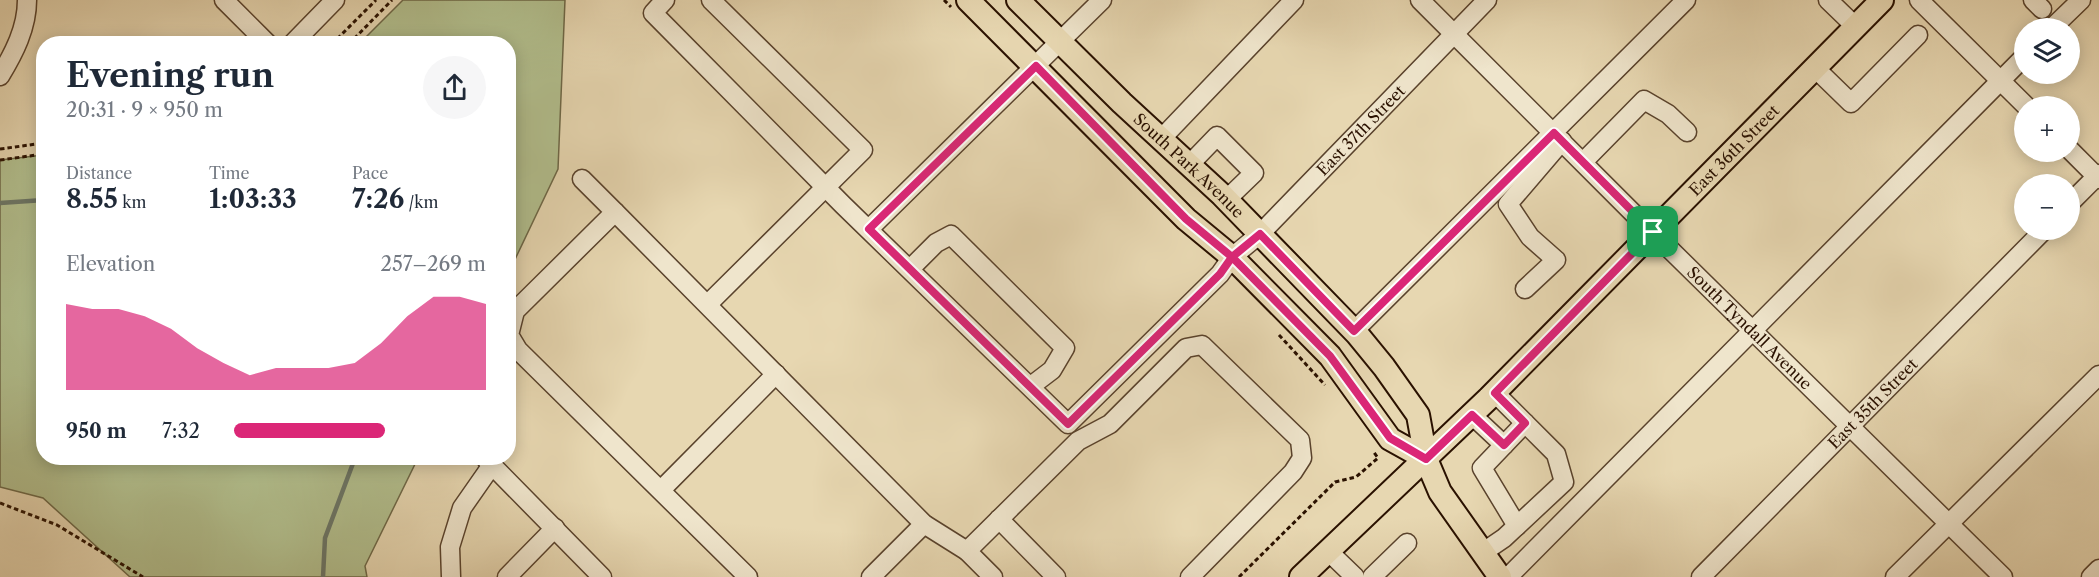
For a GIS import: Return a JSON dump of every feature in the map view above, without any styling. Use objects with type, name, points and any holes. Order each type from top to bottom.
[{"type":"main road","points":[[968,0],[1186,219],[1232,257],[1330,356],[1390,438],[1426,459]]},
{"type":"main road","name":"South Park Avenue","points":[[1018,0],[1227,200],[1354,331],[1384,367],[1418,415],[1426,459],[1440,492],[1500,577]]},
{"type":"main road","name":"East 36th Street","points":[[1301,577],[1495,393],[1882,0]]},
{"type":"street","points":[[0,76],[13,56],[23,28],[27,0]]},
{"type":"street","points":[[224,0],[260,36]]},
{"type":"street","points":[[300,36],[335,0]]},
{"type":"street","points":[[665,0],[653,13],[826,187],[1031,386],[1068,424],[1078,441]]},
{"type":"street","points":[[708,304],[863,150],[711,0]]},
{"type":"street","points":[[869,229],[1102,0]]},
{"type":"street","points":[[1161,139],[1294,0]]},
{"type":"street","name":"South Tyndall Avenue","points":[[1420,0],[2003,577]]},
{"type":"street","name":"East 37th Street","points":[[1068,424],[1220,274],[1232,257],[1260,234],[1487,0]]},
{"type":"street","points":[[1354,331],[1558,137],[1686,0]]},
{"type":"street","points":[[1828,0],[1856,27]]},
{"type":"street","points":[[1919,0],[2016,96]]},
{"type":"street","points":[[2062,18],[2081,0]]},
{"type":"street","points":[[1815,68],[1851,103],[1918,35]]},
{"type":"street","points":[[1508,577],[2014,67]]},
{"type":"street","points":[[1583,162],[1644,100],[1668,114],[1687,132]]},
{"type":"street","points":[[1189,165],[1217,136],[1254,173],[1227,200]]},
{"type":"street","points":[[1525,289],[1556,260],[1530,237],[1508,204],[1558,137]]},
{"type":"street","points":[[2080,159],[2098,176],[2080,193]]},
{"type":"street","points":[[582,179],[924,524],[967,551],[993,577]]},
{"type":"street","points":[[516,310],[615,212]]},
{"type":"street","points":[[910,269],[936,243],[951,235],[1065,348],[1052,370],[1031,386]]},
{"type":"street","name":"East 35th Street","points":[[1701,577],[2034,240]]},
{"type":"street","points":[[967,551],[1078,441],[1110,424],[1186,348],[1202,345],[1300,440],[1302,458],[1282,484],[1190,577]]},
{"type":"street","points":[[516,347],[748,577]]},
{"type":"street","points":[[661,490],[776,374]]},
{"type":"street","points":[[1895,577],[2099,375]]},
{"type":"street","points":[[1482,553],[1504,538],[1564,482],[1556,454],[1495,393]]},
{"type":"street","points":[[1472,415],[1504,445]]},
{"type":"street","points":[[1517,526],[1482,468],[1525,423]]},
{"type":"street","points":[[451,577],[450,547],[462,508],[487,465]]},
{"type":"street","points":[[493,465],[602,577]]},
{"type":"street","points":[[999,519],[1056,577]]},
{"type":"street","points":[[871,577],[924,524]]},
{"type":"street","points":[[507,577],[555,528]]},
{"type":"street","points":[[1372,577],[1407,543]]},
{"type":"street","points":[[1328,551],[1355,577]]},
{"type":"street","points":[[2091,577],[2099,569]]},
{"type":"path","points":[[340,36],[376,0]]},
{"type":"path","points":[[357,36],[392,0]]},
{"type":"path","points":[[0,149],[36,144]]},
{"type":"path","points":[[0,160],[36,155]]},
{"type":"path","points":[[1239,577],[1335,482],[1356,477],[1378,458]]},
{"type":"path","points":[[0,503],[57,525],[143,577]]},
{"type":"green space","points":[[403,0],[565,0],[558,169],[516,257],[516,36],[367,36]]},
{"type":"green space","points":[[36,156],[36,465],[415,465],[365,566],[367,577],[130,577],[43,498],[0,487],[0,160]]},
{"type":"waterway","points":[[0,203],[36,201]]},
{"type":"waterway","points":[[323,577],[325,538],[352,465]]},
{"type":"route","points":[[1653,232],[1495,393],[1525,423],[1504,445],[1472,415],[1426,459],[1390,438],[1330,356],[1232,257],[1220,274],[1068,424],[869,229],[1036,66],[1186,219],[1232,257],[1260,234],[1354,331],[1554,133],[1653,232]]}]
